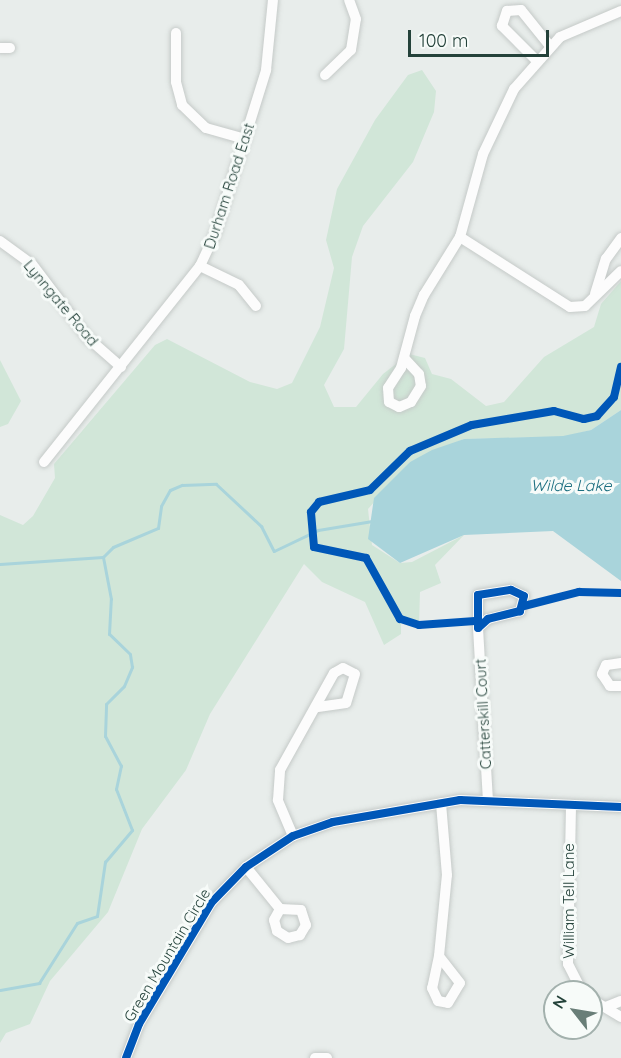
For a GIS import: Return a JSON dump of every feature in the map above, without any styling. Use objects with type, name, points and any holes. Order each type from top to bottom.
[{"type":"street","name":"Durham Road East","points":[[44,462],[200,266],[245,139],[266,70],[273,0]]},
{"type":"street","points":[[325,75],[351,50],[356,19],[349,0]]},
{"type":"street","points":[[535,59],[502,26],[507,11],[521,10],[549,46]]},
{"type":"street","points":[[404,358],[424,295],[460,237],[493,130],[535,59],[549,46],[582,25],[621,10]]},
{"type":"street","points":[[176,33],[176,82],[182,105],[206,128],[245,139]]},
{"type":"street","points":[[460,237],[564,305],[585,306],[621,271]]},
{"type":"street","points":[[595,294],[606,259],[621,238]]},
{"type":"street","name":"Lynngate Road","points":[[0,241],[32,264],[88,338],[121,367]]},
{"type":"street","points":[[200,266],[239,285],[256,306]]},
{"type":"street","name":"Catterskill Court","points":[[478,628],[494,616],[515,615],[524,606],[524,596],[511,590],[480,593],[474,603],[478,628],[488,799]]},
{"type":"street","points":[[621,663],[606,665],[602,674],[610,686],[621,686]]},
{"type":"street","points":[[293,836],[278,800],[280,770],[316,707]]},
{"type":"street","name":"Green Mountain Circle","points":[[126,1058],[200,920],[246,867],[293,836],[333,822],[441,803],[488,799],[571,806],[621,807]]},
{"type":"street","points":[[439,956],[447,875],[441,803]]},
{"type":"street","name":"William Tell Lane","points":[[571,806],[568,964],[576,980]]},
{"type":"street","points":[[246,867],[280,909]]},
{"type":"street","points":[[606,1007],[621,1001]]},
{"type":"street","points":[[603,1005],[621,1017]]},
{"type":"street","points":[[315,1058],[327,1058]]},
{"type":"green space","points":[[422,70],[436,91],[434,112],[413,162],[363,226],[352,257],[344,349],[324,385],[334,407],[356,407],[383,374],[409,354],[425,358],[432,374],[451,379],[486,406],[504,402],[544,357],[594,327],[601,304],[621,281],[621,410],[591,430],[563,437],[464,439],[410,462],[368,509],[372,545],[400,563],[412,562],[464,535],[435,565],[441,583],[420,592],[419,625],[401,620],[401,634],[384,645],[365,602],[322,582],[304,564],[210,714],[186,770],[142,829],[108,912],[50,981],[30,1024],[6,1033],[0,1043],[0,515],[23,525],[33,516],[55,478],[54,464],[155,345],[167,339],[250,382],[277,389],[292,383],[320,327],[334,268],[326,240],[337,189],[375,120],[408,75]]},
{"type":"green space","points":[[0,360],[21,401],[8,424],[0,427]]},
{"type":"water","name":"Wilde Lake","points":[[621,410],[621,581],[553,531],[464,535],[400,563],[368,539],[374,498],[410,462],[432,450],[464,439],[563,436],[591,430]]},
{"type":"waterway","points":[[0,990],[39,983],[77,923],[97,916],[105,862],[132,830],[116,789],[121,766],[105,736],[106,704],[124,686],[132,667],[130,654],[109,634],[111,599],[103,557],[113,547],[158,528],[161,506],[170,490],[182,485],[216,484],[261,526],[274,551],[318,530],[372,521]]},
{"type":"waterway","points":[[0,564],[103,557]]},
{"type":"cycle path","points":[[475,621],[419,625],[400,619],[366,558],[314,547],[311,512],[319,502],[370,490],[410,451],[472,425],[554,411],[584,419],[597,416],[614,397],[621,367]]},
{"type":"cycle path","points":[[511,590],[524,596],[520,611],[488,619],[478,628],[478,595],[511,590]]},
{"type":"cycle path","points":[[524,606],[579,592],[621,593]]},
{"type":"cycle path","points":[[126,1058],[139,1024],[211,903],[246,867],[293,836],[333,822],[460,800],[621,807]]}]
